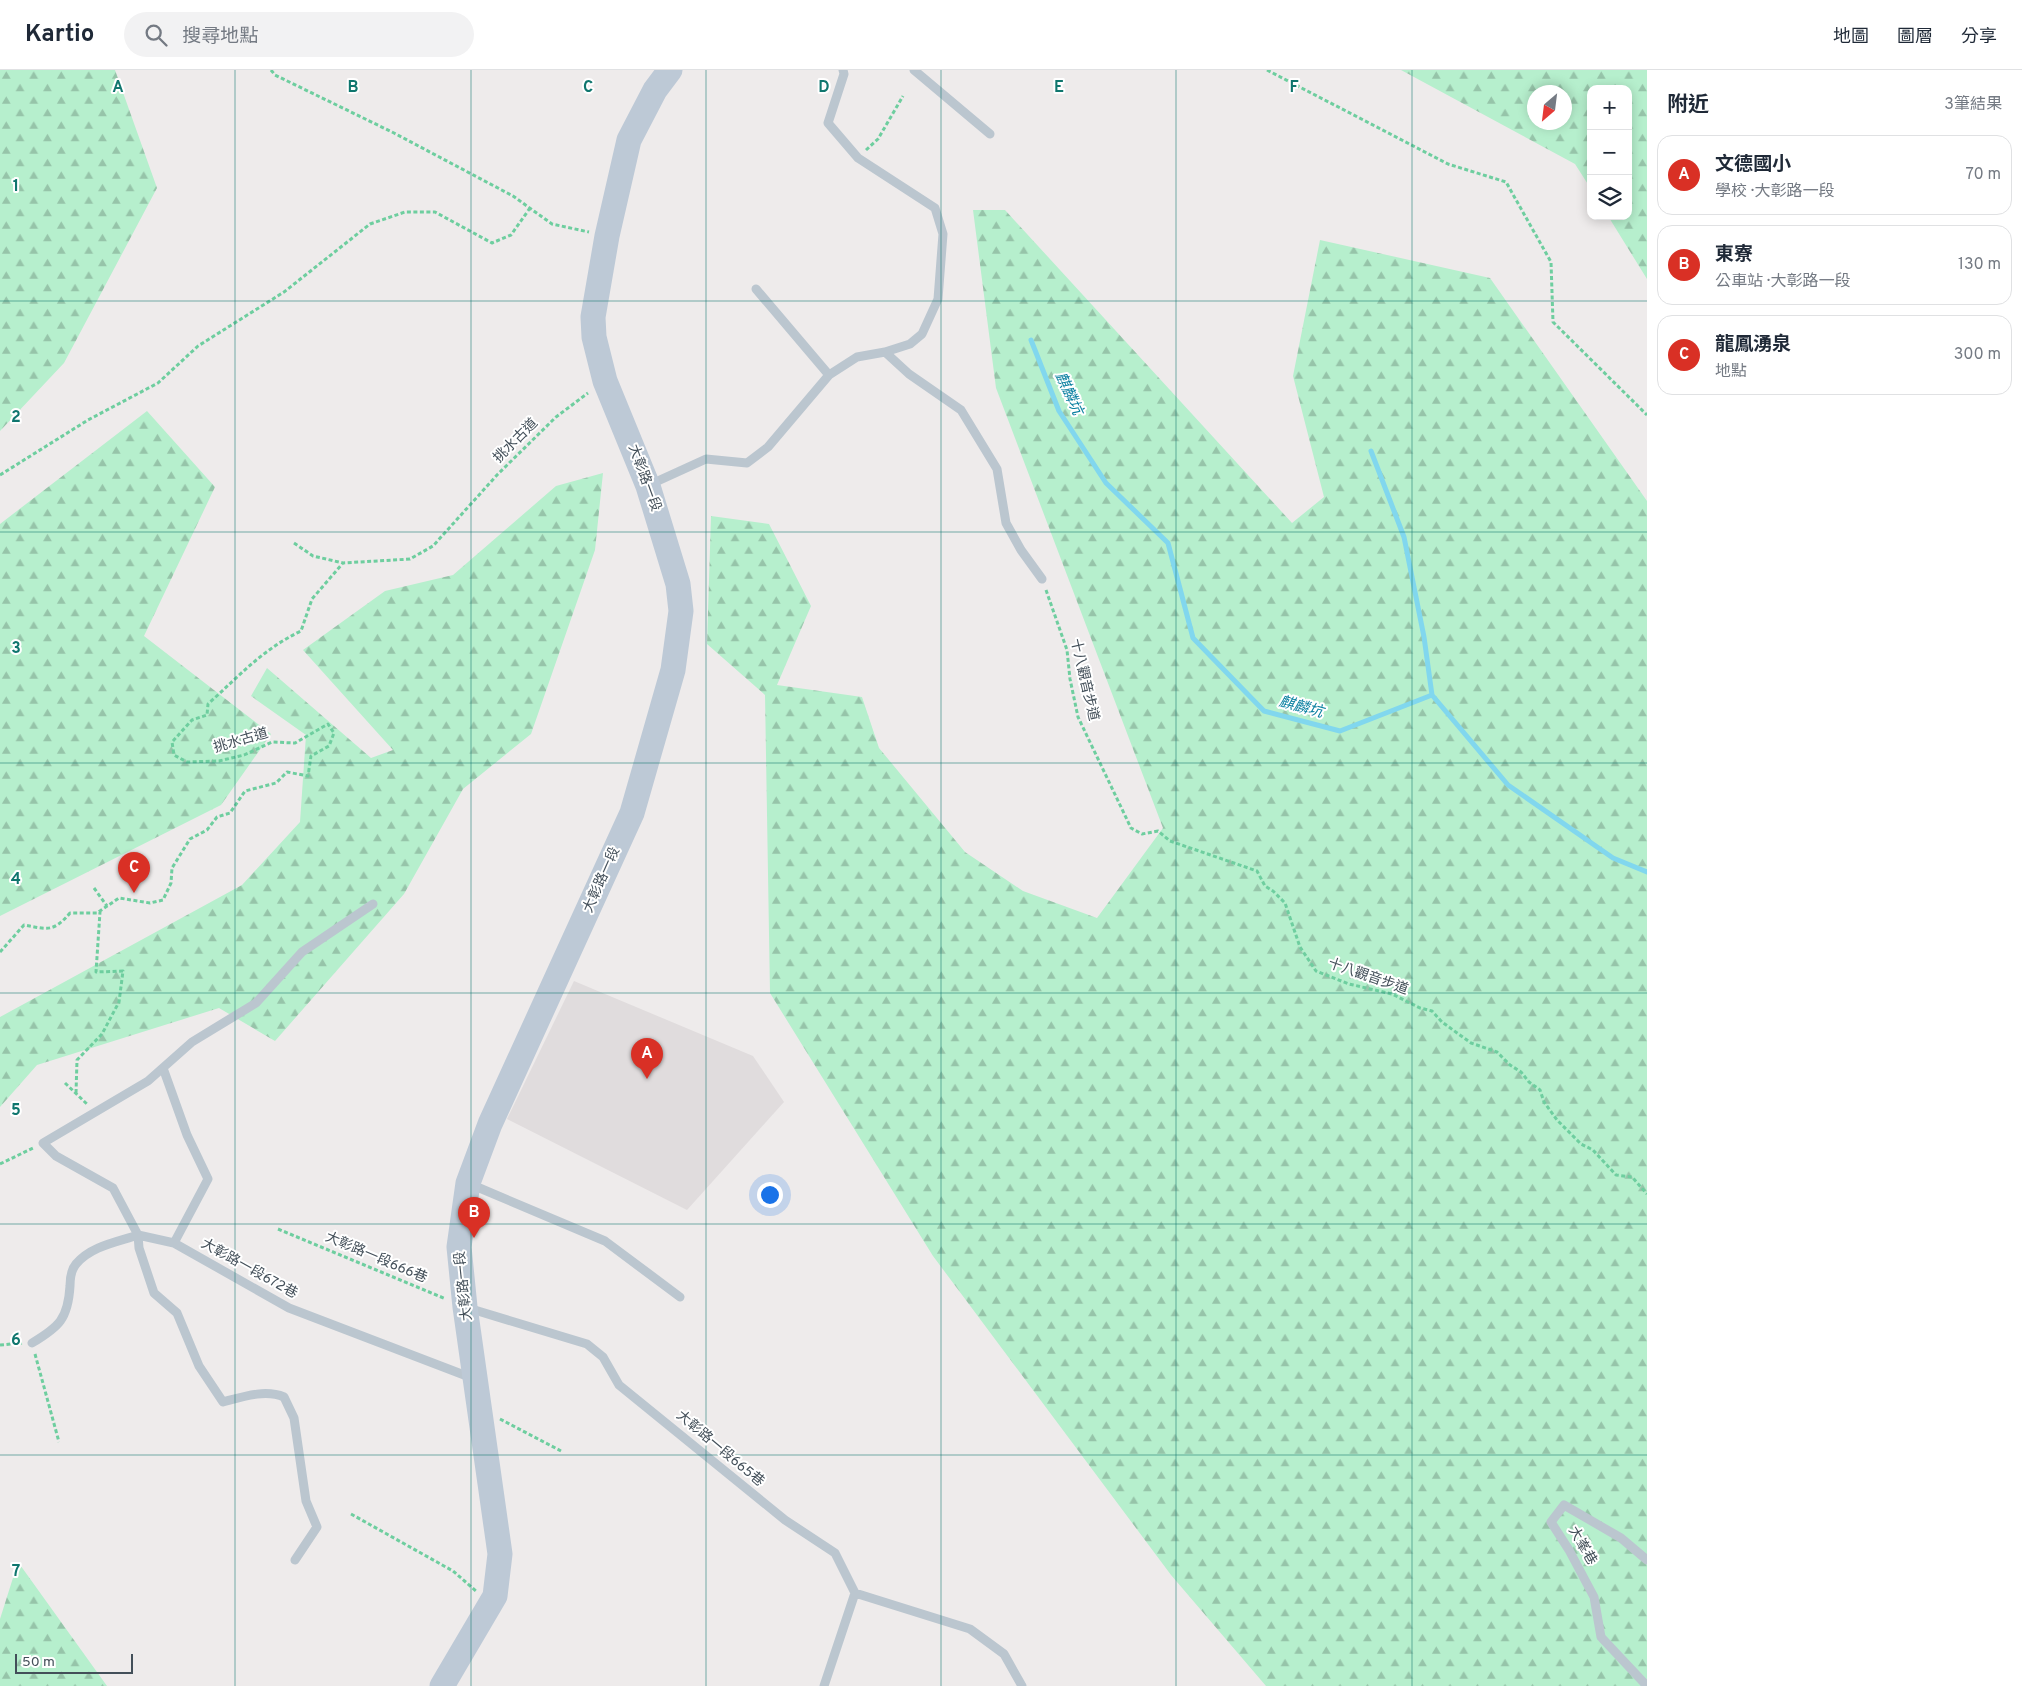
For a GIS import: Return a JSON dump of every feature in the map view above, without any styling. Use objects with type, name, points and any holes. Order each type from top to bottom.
[{"type":"main road","name":"大彰路一段","points":[[442,1686],[495,1596],[500,1554],[465,1308],[459,1247],[468,1183],[490,1124],[632,813],[673,670],[681,611],[678,584],[648,486],[605,381],[594,337],[593,317],[607,236],[628,140],[655,90],[670,70]]},
{"type":"lane","points":[[648,486],[706,459],[747,463],[768,447],[829,375],[857,357],[885,352],[910,344],[922,334],[938,299],[943,234],[935,208],[858,158],[828,123],[844,74],[843,70]]},
{"type":"lane","points":[[917,71],[990,134]]},
{"type":"lane","points":[[756,289],[829,375]]},
{"type":"lane","points":[[885,352],[909,374],[961,410],[996,469],[1006,523],[1021,550],[1042,579]]},
{"type":"lane","points":[[295,1560],[317,1527],[306,1501],[294,1418],[284,1397],[274,1393],[246,1396],[222,1402],[199,1366],[177,1313],[154,1293],[139,1248],[138,1235],[113,1188],[56,1156],[42,1143],[148,1081],[192,1042],[256,1003],[302,952],[373,904]]},
{"type":"lane","points":[[162,1068],[187,1136],[208,1179],[174,1243]]},
{"type":"lane","points":[[468,1183],[605,1241],[680,1297]]},
{"type":"lane","points":[[32,1343],[60,1323],[67,1310],[70,1279],[75,1265],[96,1248],[138,1235]]},
{"type":"lane","name":"大彰路一段672巷","points":[[138,1235],[174,1243],[289,1308],[475,1379]]},
{"type":"lane","name":"大彰路一段665巷","points":[[465,1308],[525,1324],[587,1344],[603,1357],[619,1384],[785,1520],[835,1553],[855,1593]]},
{"type":"lane","name":"大峯巷","points":[[1647,1560],[1620,1538],[1564,1505],[1551,1522],[1569,1550],[1594,1597],[1601,1637],[1647,1686]]},
{"type":"lane","points":[[824,1686],[855,1593],[970,1629],[1004,1654],[1022,1686]]},
{"type":"path","points":[[271,70],[275,76],[394,132],[513,196],[552,224],[607,236]]},
{"type":"path","points":[[1267,70],[1448,164],[1506,182],[1551,262],[1554,322],[1647,415]]},
{"type":"path","points":[[858,158],[878,139],[903,96]]},
{"type":"path","points":[[0,475],[88,420],[158,383],[198,346],[284,292],[370,224],[406,212],[435,212],[492,243],[511,235],[530,208]]},
{"type":"path","name":"挑水古道","points":[[100,911],[119,898],[150,903],[163,900],[171,883],[172,868],[190,839],[207,830],[217,817],[230,813],[245,791],[276,783],[287,772],[308,776],[311,756],[329,746],[334,733],[328,724],[295,743],[272,742],[244,755],[218,761],[187,762],[174,755],[172,742],[192,720],[206,716],[208,704],[260,655],[280,641],[301,631],[312,600],[343,563],[410,559],[433,546],[497,475],[556,417],[605,381]]},
{"type":"path","points":[[294,543],[313,556],[343,563]]},
{"type":"path","name":"十八觀音步道","points":[[1042,579],[1068,650],[1070,679],[1078,717],[1130,828],[1142,834],[1158,831],[1170,841],[1258,871],[1265,886],[1274,890],[1285,903],[1300,947],[1316,971],[1349,984],[1392,994],[1432,1011],[1471,1043],[1497,1052],[1510,1066],[1521,1072],[1529,1082],[1540,1090],[1544,1102],[1557,1120],[1581,1144],[1593,1150],[1616,1175],[1632,1177],[1647,1194]]},
{"type":"path","points":[[94,888],[107,906]]},
{"type":"path","points":[[0,952],[24,925],[48,930],[62,923],[70,913],[97,913],[100,911],[96,972],[123,972],[119,1002],[102,1034],[77,1060],[76,1093]]},
{"type":"path","points":[[65,1083],[95,1112]]},
{"type":"path","points":[[0,1164],[42,1143]]},
{"type":"path","name":"大彰路一段666巷","points":[[278,1229],[465,1308]]},
{"type":"path","points":[[0,1345],[32,1343],[59,1442]]},
{"type":"path","points":[[479,1408],[562,1451]]},
{"type":"path","points":[[351,1514],[453,1571],[468,1586],[492,1602]]},
{"type":"shaded area","points":[[574,981],[753,1056],[784,1102],[687,1210],[507,1119]]},
{"type":"green space","points":[[0,70],[115,70],[157,188],[64,363],[0,431]]},
{"type":"green space","points":[[1401,70],[1647,70],[1647,279],[1610,220],[1632,220],[1632,85],[1587,85],[1587,183],[1575,164]]},
{"type":"green space","points":[[973,210],[1005,210],[1292,523],[1324,497],[1293,376],[1320,240],[1490,278],[1647,501],[1647,1686],[1266,1686],[1171,1575],[933,1256],[770,993],[765,695],[707,644],[711,516],[769,524],[811,606],[777,685],[862,697],[879,748],[965,852],[1023,891],[1097,918],[1163,828],[996,388]]},
{"type":"green space","points":[[147,411],[215,487],[144,636],[271,734],[221,805],[0,916],[0,524]]},
{"type":"green space","points":[[603,473],[595,550],[531,734],[463,789],[404,894],[275,1041],[219,1008],[37,1065],[0,1107],[0,1017],[242,885],[300,822],[306,735],[251,696],[267,668],[371,758],[393,750],[303,650],[385,591],[453,575],[556,486]]},
{"type":"green space","points":[[18,1562],[107,1686],[0,1686],[0,1619]]},
{"type":"waterway","name":"麒麟坑","points":[[1031,340],[1059,411],[1106,483],[1168,543],[1193,638],[1264,711],[1340,731],[1432,695],[1508,785],[1613,858],[1647,872]]},
{"type":"waterway","points":[[1371,451],[1404,537],[1424,637],[1432,695]]},
{"type":"place","name":"龍鳳湧泉","points":[[134,893]]},
{"type":"place","name":"文德國小","points":[[647,1079]]},
{"type":"place","name":"東寮","points":[[474,1238]]}]
